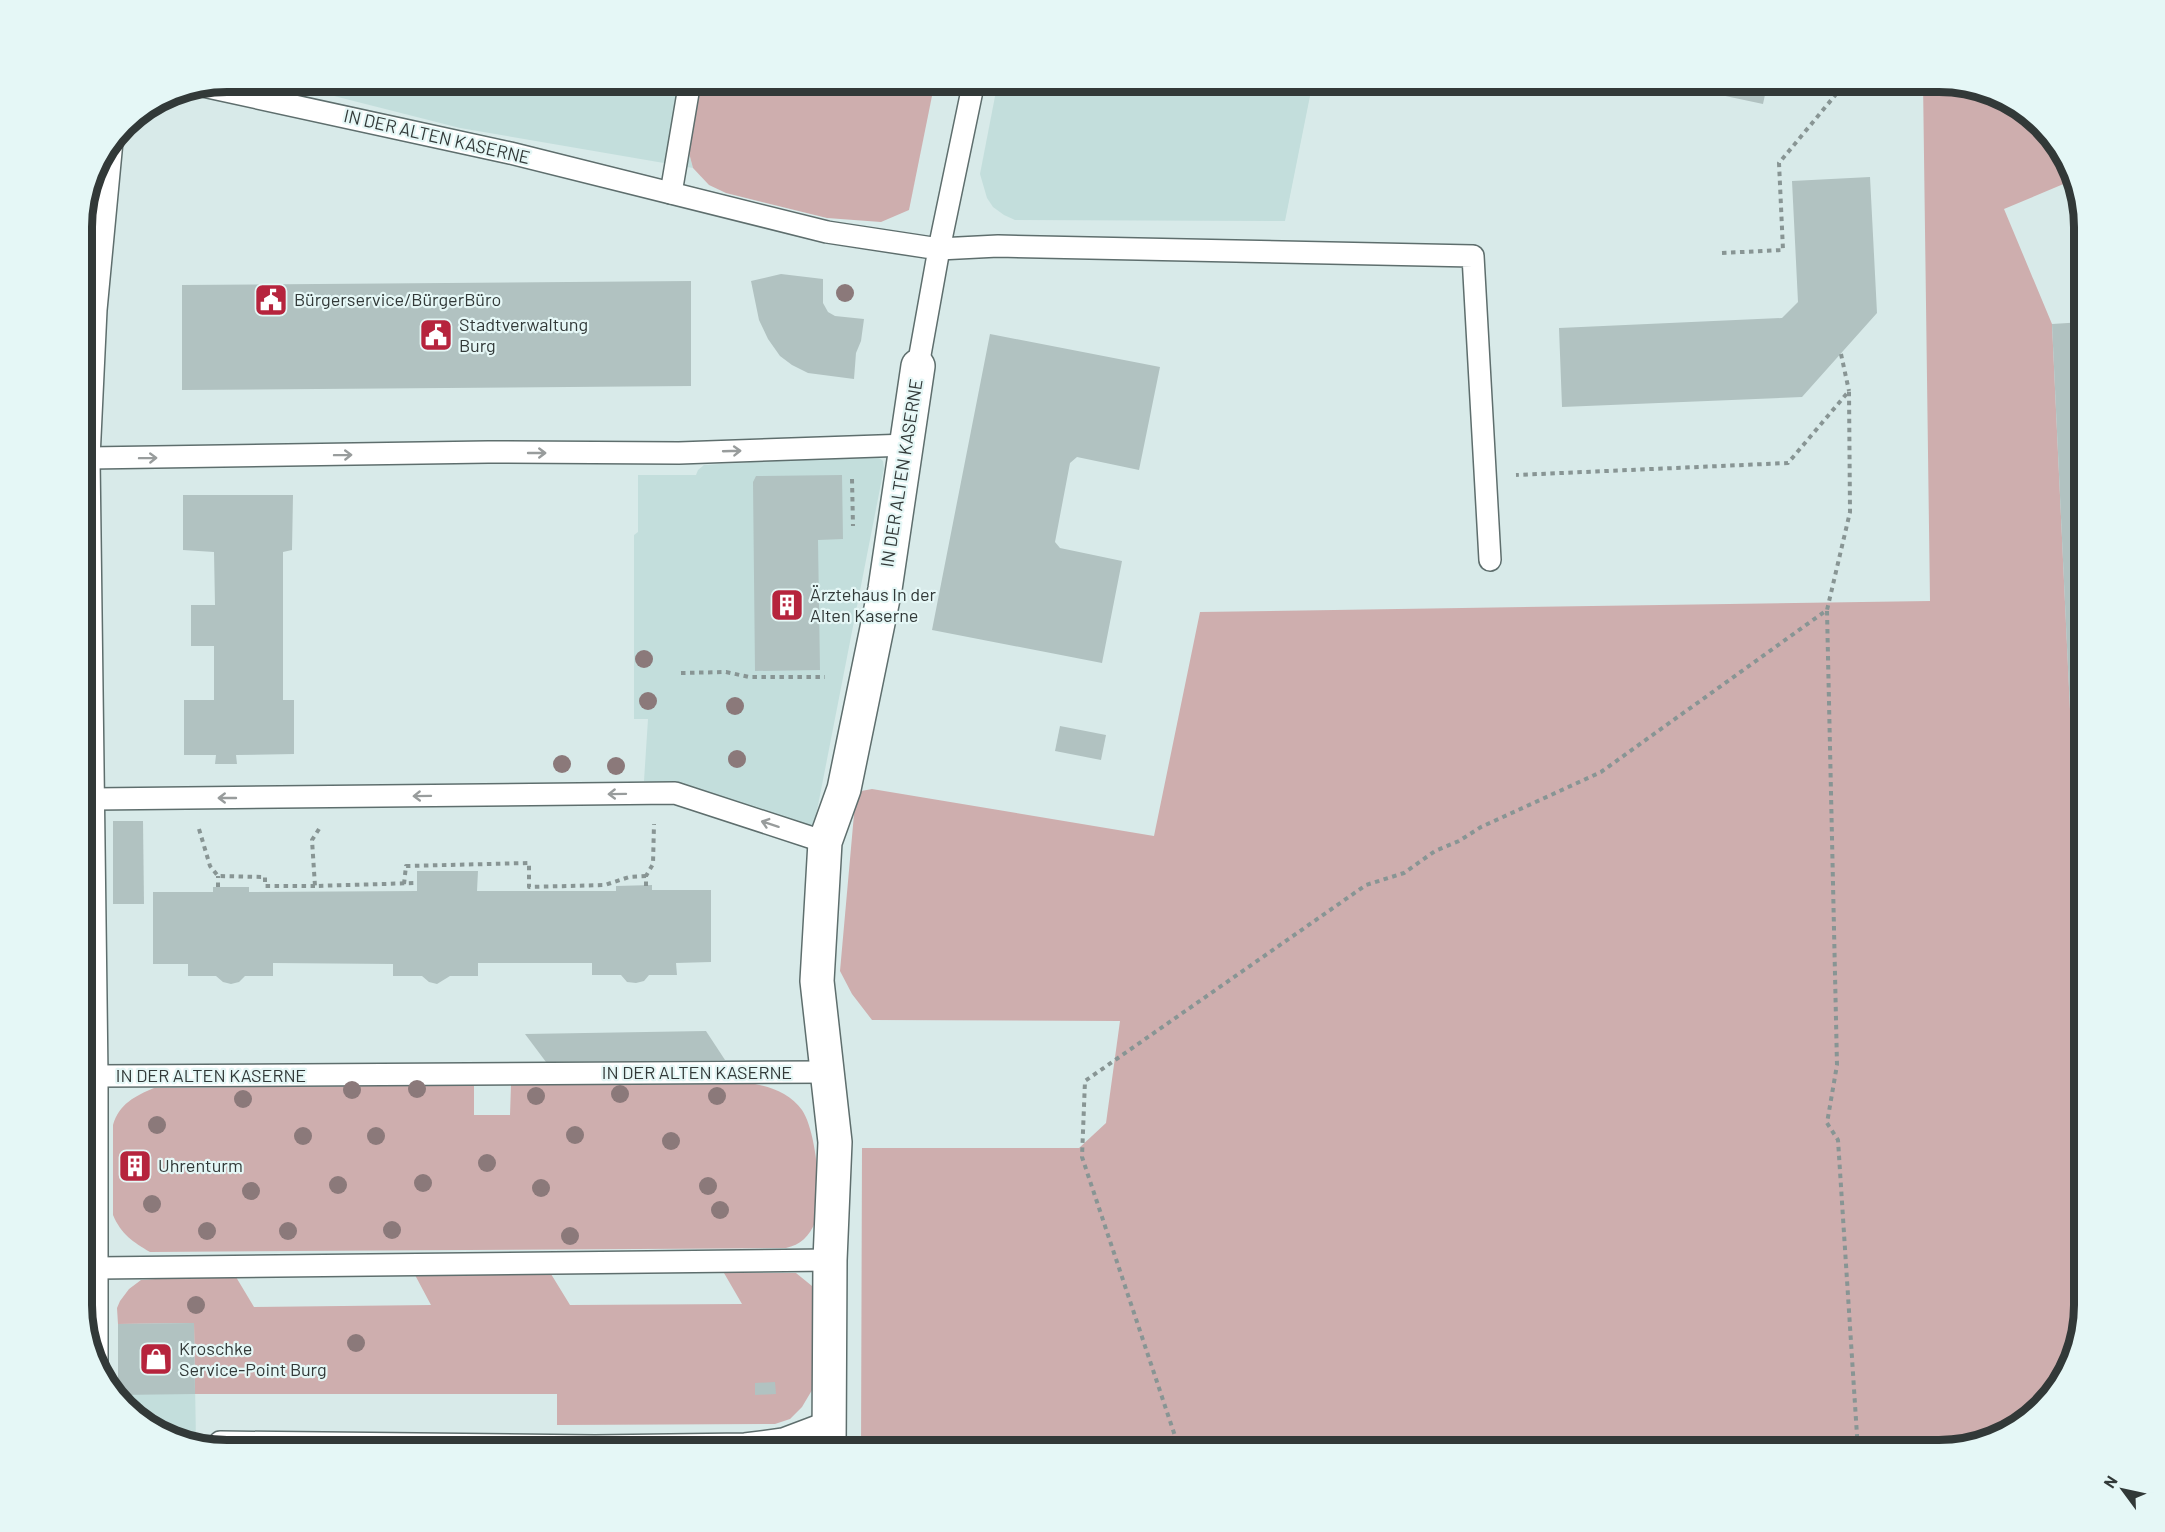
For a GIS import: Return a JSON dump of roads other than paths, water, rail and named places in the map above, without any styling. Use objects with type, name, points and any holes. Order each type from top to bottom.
[{"type":"street","name":"IN DER ALTEN KASERNE","points":[[828,1437],[835,1142],[829,1072],[817,981],[825,842],[844,789],[885,590],[918,366]]},
{"type":"lane","name":"IN DER ALTEN KASERNE","points":[[230,92],[498,151],[826,232],[939,249],[918,366]]},
{"type":"lane","points":[[671,193],[688,92]]},
{"type":"lane","points":[[972,92],[939,249],[1021,246],[1473,256],[1490,560]]},
{"type":"lane","name":"IN DER ALTEN KASERNE","points":[[92,395],[96,310],[110,158]]},
{"type":"lane","points":[[92,458],[488,452],[679,453],[908,445]]},
{"type":"lane","name":"IN DER ALTEN KASERNE","points":[[92,663],[97,1076],[829,1072]]},
{"type":"lane","points":[[94,799],[675,793],[825,842]]},
{"type":"lane","points":[[92,1133],[97,1076]]},
{"type":"lane","points":[[92,1205],[97,1268],[97,1344]]},
{"type":"lane","points":[[97,1268],[831,1260]]},
{"type":"lane","points":[[768,1441],[828,1437]]},
{"type":"place","name":"Bürgerservice/BürgerBüro","points":[[271,300]]},
{"type":"place","name":"Stadtverwaltung Burg","points":[[436,335]]},
{"type":"place","name":"Ärztehaus In der Alten Kaserne","points":[[787,605]]},
{"type":"place","name":"Uhrenturm","points":[[135,1166]]},
{"type":"place","name":"Kroschke Service-Point Burg","points":[[156,1359]]}]
